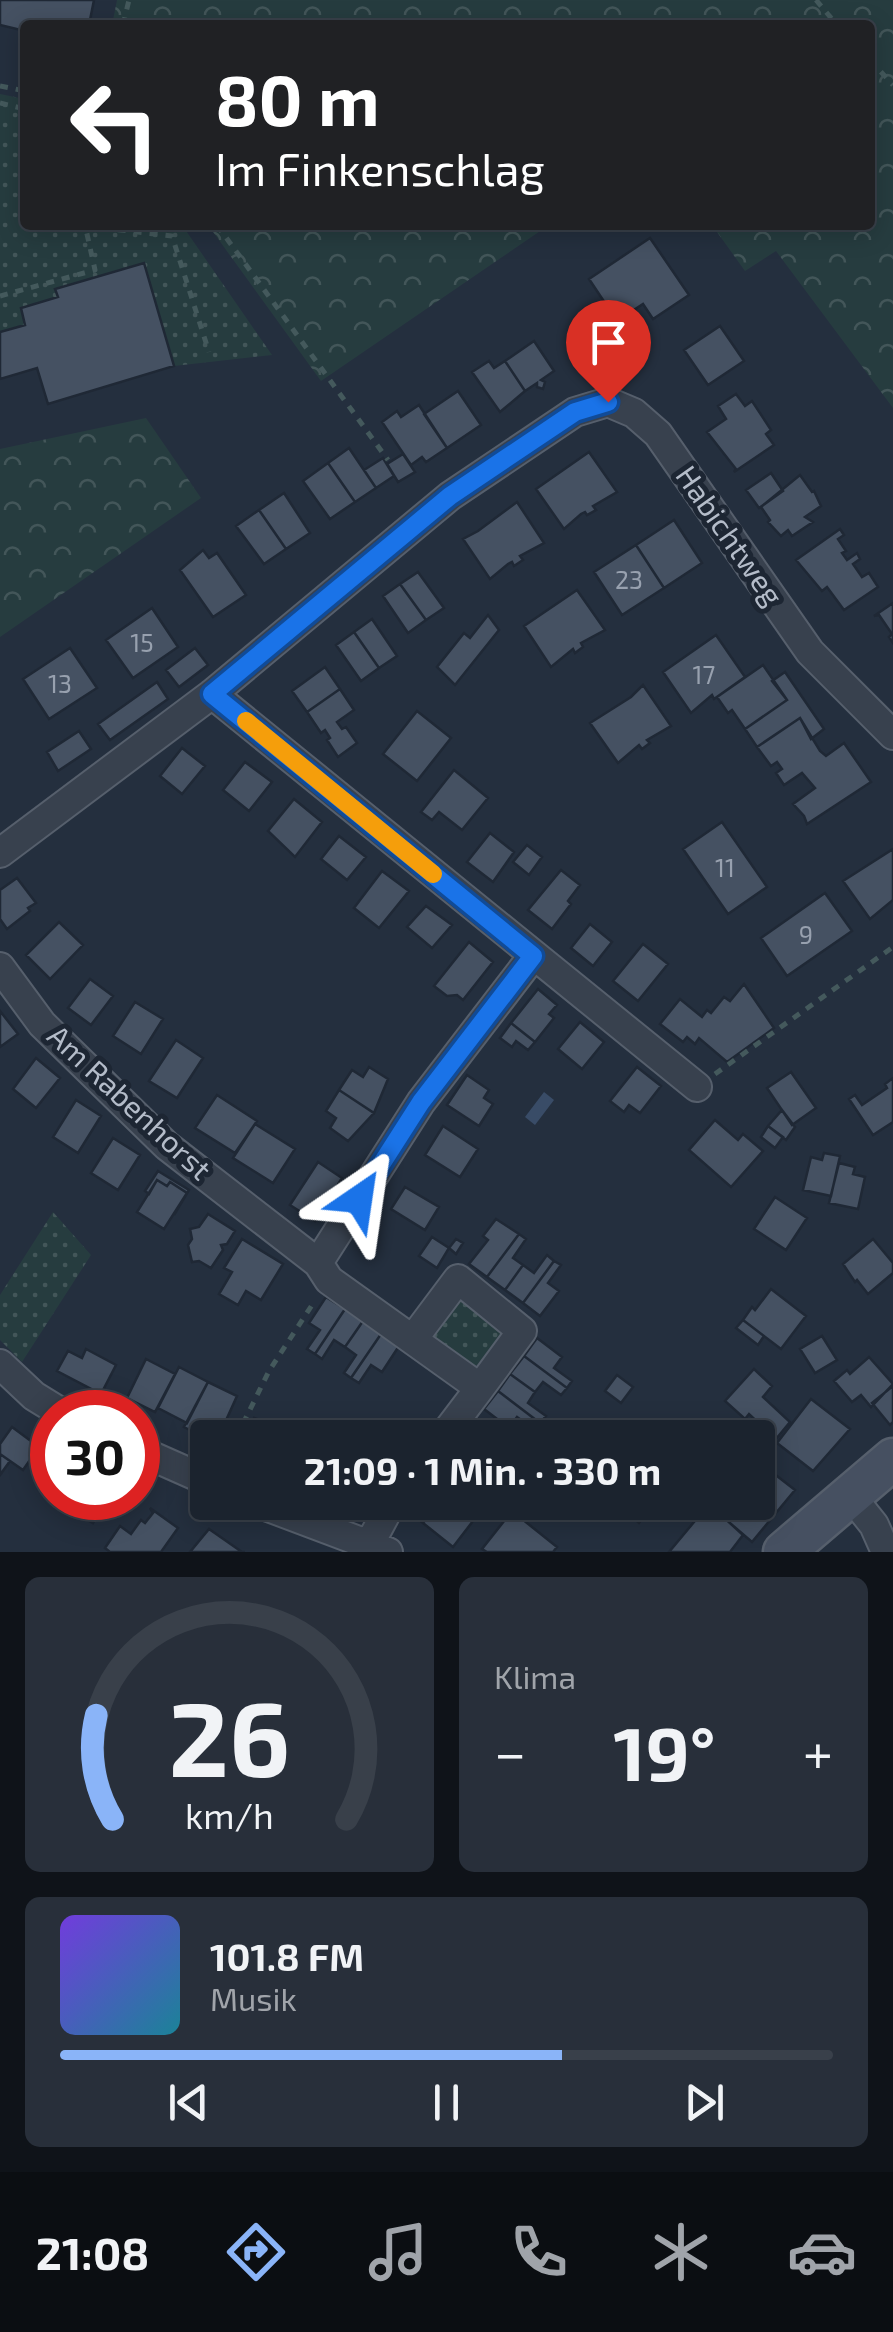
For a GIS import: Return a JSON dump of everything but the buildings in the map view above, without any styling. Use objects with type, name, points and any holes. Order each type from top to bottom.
[{"type":"main road","points":[[784,1552],[893,1459]]},
{"type":"street","name":"Habichtweg","points":[[0,853],[212,694],[450,496],[575,412],[608,402],[634,413],[658,434],[810,652],[893,736]]},
{"type":"street","points":[[212,694],[697,1087]]},
{"type":"street","points":[[323,1272],[421,1102],[533,956]]},
{"type":"street","name":"Am Rabenhorst","points":[[0,967],[42,1024],[166,1146],[323,1272],[480,1388]]},
{"type":"street","points":[[412,1338],[458,1279],[522,1330],[456,1420]]},
{"type":"street","points":[[0,1364],[30,1392]]},
{"type":"street","points":[[160,1460],[190,1473]]},
{"type":"street","points":[[850,1494],[874,1525],[886,1552]]},
{"type":"street","points":[[303,1520],[378,1548],[387,1520]]},
{"type":"path","points":[[816,0],[834,20]]},
{"type":"path","points":[[875,65],[893,84]]},
{"type":"path","points":[[0,296],[95,270],[87,230]]},
{"type":"path","points":[[125,230],[172,236],[209,352]]},
{"type":"path","points":[[221,230],[388,460]]},
{"type":"path","points":[[697,1087],[893,947]]},
{"type":"path","points":[[245,1420],[323,1272]]},
{"type":"green space","points":[[117,0],[893,0],[893,408],[776,251],[745,271],[716,230],[875,230],[875,20],[113,20]]},
{"type":"green space","points":[[0,94],[20,98],[20,230],[185,230],[272,355],[174,366],[143,263],[56,289],[58,297],[25,325],[0,332]]},
{"type":"green space","points":[[212,230],[542,230],[321,381]]},
{"type":"green space","points":[[146,418],[201,498],[0,637],[0,449]]},
{"type":"green space","points":[[53,1212],[91,1255],[22,1362],[0,1340],[0,1295]]},
{"type":"green space","points":[[464,1297],[503,1331],[477,1365],[431,1334],[454,1299]]},
{"type":"water","points":[[544,1092],[554,1100],[535,1125],[525,1117]]},
{"type":"slow traffic","points":[[246,721],[433,874]]},
{"type":"route","points":[[359,1199],[421,1102],[533,956],[212,694],[450,496],[575,412],[608,402]]}]
